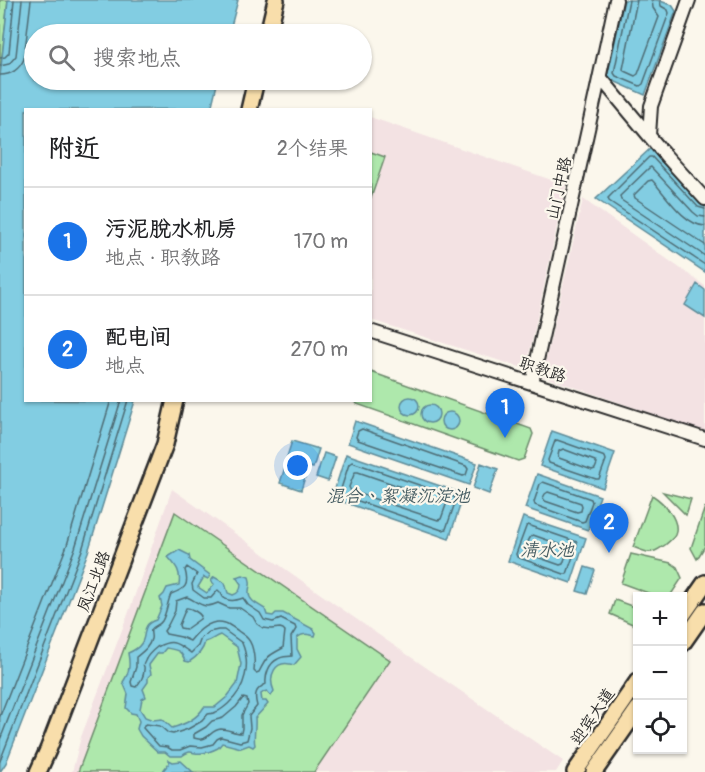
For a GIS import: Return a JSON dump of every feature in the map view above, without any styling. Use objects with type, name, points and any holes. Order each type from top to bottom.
[{"type":"main road","points":[[270,24],[276,0]]},
{"type":"main road","points":[[249,108],[254,90]]},
{"type":"main road","name":"凤江北路","points":[[38,772],[165,444],[175,402]]},
{"type":"main road","points":[[687,609],[705,583]]},
{"type":"main road","points":[[687,637],[705,611]]},
{"type":"main road","name":"迎宾大道","points":[[575,772],[633,688]]},
{"type":"main road","name":"迎宾大道","points":[[594,772],[633,716]]},
{"type":"street","name":"山门中路","points":[[532,383],[616,0]]},
{"type":"street","points":[[649,135],[651,106],[689,0]]},
{"type":"street","points":[[600,77],[705,199]]},
{"type":"street","name":"职教路","points":[[372,332],[705,439]]},
{"type":"shaded area","points":[[372,118],[566,185],[526,369],[372,320]]},
{"type":"shaded area","points":[[583,199],[705,286],[705,432],[542,376]]},
{"type":"shaded area","points":[[172,489],[383,638],[563,761],[556,772],[72,772],[81,737],[130,609]]},
{"type":"green space","points":[[0,0],[8,0],[0,77]]},
{"type":"green space","points":[[372,153],[385,157],[372,195]]},
{"type":"green space","points":[[372,372],[531,429],[533,434],[524,459],[518,461],[356,402],[372,402]]},
{"type":"green space","points":[[663,492],[691,499],[686,515]]},
{"type":"green space","points":[[652,495],[670,512],[676,529],[674,536],[665,545],[647,552],[633,547]]},
{"type":"green space","points":[[705,507],[705,546],[697,559],[691,548]]},
{"type":"green space","points":[[175,512],[390,660],[314,772],[78,772]]},
{"type":"green space","points":[[631,554],[671,563],[677,567],[682,578],[673,592],[646,592],[621,583]]},
{"type":"green space","points":[[615,600],[633,607],[633,624],[610,614]]},
{"type":"water","points":[[8,0],[238,0],[232,24],[24,24],[24,90],[216,90],[211,108],[24,108],[24,402],[135,402],[88,552],[6,763],[0,772],[0,77]]},
{"type":"water","points":[[624,0],[657,0],[672,5],[676,11],[645,95],[607,78]]},
{"type":"water","points":[[652,147],[705,206],[705,272],[596,199]]},
{"type":"water","points":[[697,284],[705,290],[705,318],[685,305]]},
{"type":"water","points":[[410,397],[416,400],[419,406],[416,412],[410,415],[404,412],[401,406],[404,400]]},
{"type":"water","points":[[430,405],[436,408],[439,414],[436,420],[430,423],[424,420],[421,414],[424,408]]},
{"type":"water","points":[[450,412],[456,415],[459,421],[456,427],[450,430],[444,427],[441,421],[444,415]]},
{"type":"water","points":[[355,421],[477,463],[469,485],[348,443]]},
{"type":"water","points":[[552,431],[615,453],[603,488],[540,466]]},
{"type":"water","points":[[292,441],[319,449],[313,468],[286,460]]},
{"type":"water","points":[[324,453],[336,457],[328,481],[316,477]]},
{"type":"water","name":"混合、絮凝沉淀池","points":[[346,454],[464,494],[449,539],[332,498]]},
{"type":"water","points":[[481,463],[498,469],[489,494],[473,488]]},
{"type":"water","points":[[285,467],[306,474],[301,490],[280,483]]},
{"type":"water","name":"清水池","points":[[537,474],[600,496],[588,530],[525,508]]},
{"type":"water","name":"清水池","points":[[523,517],[586,538],[571,583],[508,561]]},
{"type":"water","points":[[179,550],[189,555],[190,560],[210,575],[208,579],[204,577],[198,587],[207,593],[214,584],[211,581],[214,577],[225,583],[228,593],[233,595],[241,588],[236,577],[243,575],[249,577],[250,598],[265,609],[267,615],[283,613],[313,629],[316,633],[315,636],[305,634],[297,638],[297,649],[301,657],[294,665],[282,664],[274,670],[272,686],[274,691],[271,696],[267,691],[261,694],[262,701],[268,704],[255,718],[255,745],[253,747],[249,745],[241,748],[222,743],[218,748],[206,752],[170,756],[165,752],[158,752],[141,736],[137,729],[139,721],[136,714],[126,708],[128,694],[123,682],[129,668],[128,653],[141,644],[147,626],[156,620],[162,606],[160,598],[167,588],[179,585],[178,570],[168,557]],"holes":[[[220,635],[237,647],[241,664],[237,684],[215,707],[204,707],[198,715],[172,728],[162,719],[153,720],[145,717],[140,709],[142,699],[146,697],[143,689],[151,674],[149,665],[158,653],[162,653],[166,648],[176,650],[185,661],[189,662],[199,654],[205,642]]]},
{"type":"water","points":[[585,567],[595,570],[587,594],[577,591]]},
{"type":"water","points":[[169,760],[181,761],[193,772],[162,772]]},
{"type":"place","name":"污泥脱水机房","points":[[505,438]]},
{"type":"place","name":"配电间","points":[[609,553]]}]
